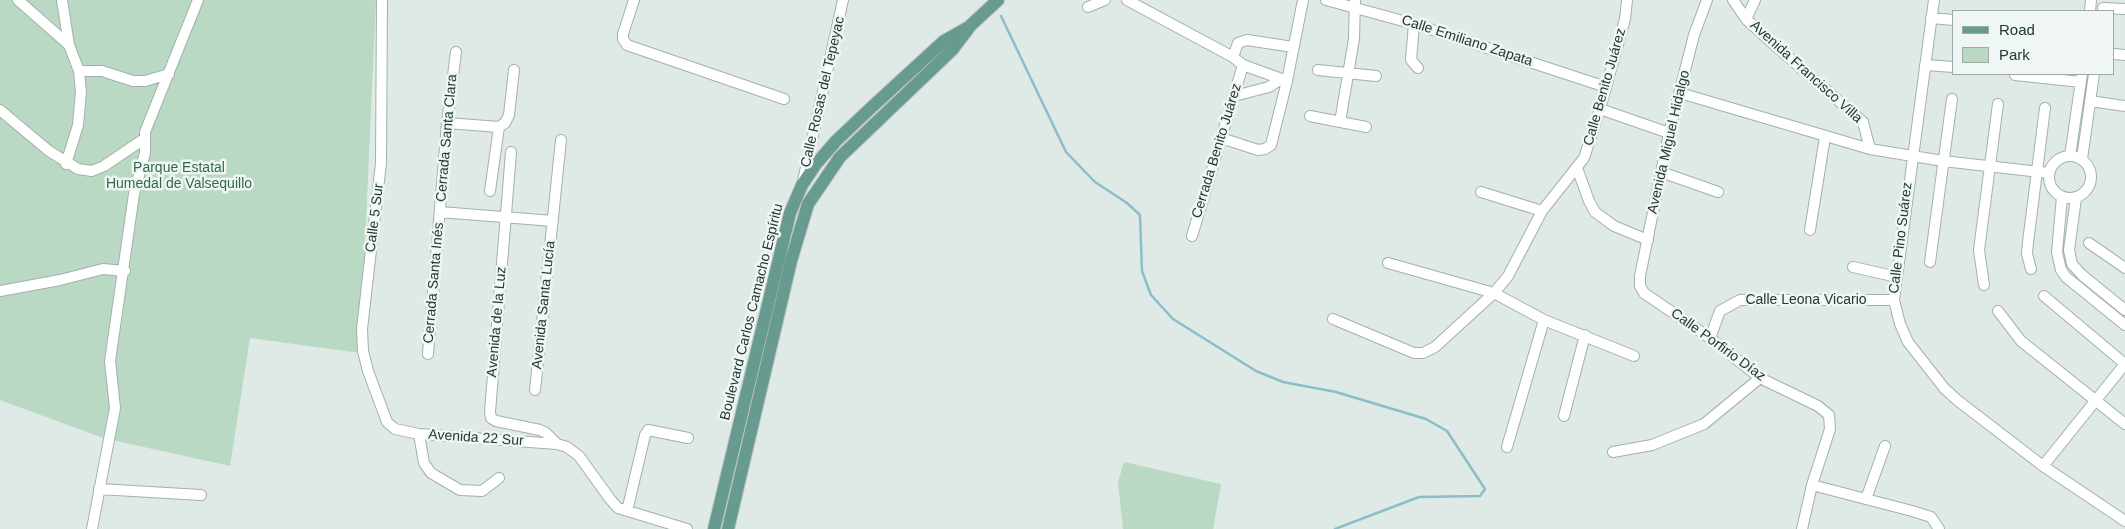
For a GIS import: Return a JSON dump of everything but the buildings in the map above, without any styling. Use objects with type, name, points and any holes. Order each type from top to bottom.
[{"type":"main road","name":"Boulevard Carlos Camacho Espíritu","points":[[728,529],[791,262],[808,204],[840,157],[952,50],[971,25],[998,0]]},
{"type":"main road","name":"Boulevard Carlos Camacho Espíritu","points":[[714,529],[787,222],[802,184],[836,141],[874,105],[944,41],[971,25]]},
{"type":"street","points":[[18,0],[69,45]]},
{"type":"street","points":[[62,0],[69,45],[79,71],[80,108],[66,164]]},
{"type":"street","points":[[92,529],[109,444],[115,400],[110,374],[110,361],[134,194],[145,153],[144,139],[152,111],[169,74],[198,0]]},
{"type":"street","name":"Calle 5 Sur","points":[[382,0],[381,163],[362,329],[363,351],[368,370],[387,422],[395,429]]},
{"type":"street","points":[[634,0],[623,34],[623,39],[627,45],[784,99]]},
{"type":"street","name":"Calle Rosas del Tepeyac","points":[[802,184],[843,0]]},
{"type":"street","points":[[1088,7],[1105,0]]},
{"type":"street","points":[[1127,0],[1233,57],[1243,65],[1284,80]]},
{"type":"street","points":[[1221,138],[1258,150],[1268,148],[1273,140],[1284,80],[1303,0]]},
{"type":"street","name":"Calle Emiliano Zapata","points":[[1326,0],[1355,4],[1606,87]]},
{"type":"street","name":"Calle Benito Juárez","points":[[1333,319],[1414,353],[1423,353],[1435,347],[1494,293],[1508,276],[1542,211],[1577,168],[1591,140],[1628,0]]},
{"type":"street","name":"Avenida Miguel Hidalgo","points":[[1640,286],[1669,133],[1694,35],[1707,0]]},
{"type":"street","name":"Avenida Francisco Villa","points":[[1733,0],[1746,18],[1863,122],[1870,149]]},
{"type":"street","points":[[1746,18],[1755,0]]},
{"type":"street","name":"Calle Pino Suárez","points":[[1934,0],[1894,300],[1900,324],[1908,342],[1944,388],[2042,466],[2125,522]]},
{"type":"street","points":[[1340,122],[1354,40],[1355,4]]},
{"type":"street","points":[[2103,7],[2125,9]]},
{"type":"street","points":[[1931,18],[1952,20]]},
{"type":"street","points":[[1414,24],[1411,56],[1412,64],[1418,68]]},
{"type":"street","points":[[1233,57],[1238,44],[1248,40],[1293,47]]},
{"type":"street","name":"Cerrada Santa Clara","points":[[440,212],[453,64],[456,52]]},
{"type":"street","points":[[1926,64],[1952,67]]},
{"type":"street","name":"Cerrada Benito Juárez","points":[[1192,236],[1243,65]]},
{"type":"street","points":[[448,123],[499,127],[505,123],[509,116],[514,70]]},
{"type":"street","points":[[1318,70],[1376,76]]},
{"type":"street","points":[[79,71],[102,71],[133,81],[145,81],[169,74]]},
{"type":"street","points":[[2032,75],[2081,78],[2070,156]]},
{"type":"street","points":[[2082,159],[2094,75]]},
{"type":"street","points":[[1234,96],[1269,88],[1284,80]]},
{"type":"street","points":[[1680,93],[1870,149],[1943,161],[2049,174]]},
{"type":"street","points":[[1930,262],[1952,99]]},
{"type":"street","points":[[2090,101],[2125,106]]},
{"type":"street","points":[[1984,285],[1979,250],[1998,104]]},
{"type":"street","points":[[2031,269],[2027,254],[2035,172],[2044,108]]},
{"type":"street","points":[[1600,109],[1669,133]]},
{"type":"street","points":[[0,110],[66,164],[78,169],[92,171],[104,166],[144,139]]},
{"type":"street","points":[[1310,116],[1366,127]]},
{"type":"street","points":[[490,191],[499,127]]},
{"type":"street","points":[[1810,230],[1825,137]]},
{"type":"street","name":"Avenida Santa Lucía","points":[[535,390],[561,140]]},
{"type":"street","name":"Avenida de la Luz","points":[[511,152],[490,412],[491,418],[496,421],[540,430],[558,444]]},
{"type":"street","points":[[2076,198],[2062,197],[2054,190],[2049,174],[2052,165],[2059,158],[2070,156],[2082,159],[2091,172],[2091,181],[2088,188],[2076,198],[2069,250],[2072,264],[2082,275],[2125,310]]},
{"type":"street","points":[[1577,168],[1589,201],[1596,212],[1614,226],[1648,240]]},
{"type":"street","points":[[1661,172],[1718,192]]},
{"type":"street","points":[[1481,192],[1542,211]]},
{"type":"street","points":[[2062,197],[2057,252],[2061,270],[2066,277],[2125,325]]},
{"type":"street","points":[[440,212],[552,221]]},
{"type":"street","name":"Cerrada Santa Inés","points":[[428,354],[440,212]]},
{"type":"street","points":[[2089,242],[2125,268]]},
{"type":"street","points":[[1388,263],[1494,293],[1544,320],[1634,356]]},
{"type":"street","points":[[1853,267],[1897,277]]},
{"type":"street","points":[[0,291],[60,280],[103,268],[124,272]]},
{"type":"street","name":"Calle Porfirio Díaz","points":[[1640,286],[1644,293],[1710,338],[1760,378],[1818,406],[1829,415],[1830,429],[1812,485],[1802,529]]},
{"type":"street","points":[[2042,466],[2125,364],[2044,296]]},
{"type":"street","name":"Calle Leona Vicario","points":[[1710,338],[1720,311],[1740,300],[1894,300]]},
{"type":"street","points":[[1998,311],[2021,341],[2125,424]]},
{"type":"street","points":[[1507,446],[1544,320]]},
{"type":"street","points":[[1564,416],[1584,335]]},
{"type":"street","points":[[1613,452],[1652,445],[1704,424],[1760,378]]},
{"type":"street","name":"Avenida 22 Sur","points":[[395,429],[419,434],[558,444]]},
{"type":"street","points":[[627,511],[644,436],[648,430],[688,438]]},
{"type":"street","points":[[419,434],[424,463],[431,472],[460,490],[482,491],[499,478]]},
{"type":"street","points":[[558,444],[579,456],[618,508],[686,529]]},
{"type":"street","points":[[1866,500],[1886,446]]},
{"type":"street","points":[[1812,485],[1931,518],[1939,529]]},
{"type":"street","points":[[99,489],[201,495]]},
{"type":"green space","name":"Parque Estatal Humedal de Valsequillo","points":[[0,0],[376,0],[360,353],[250,338],[230,466],[103,438],[0,400]]},
{"type":"green space","points":[[1124,462],[1221,484],[1213,529],[1123,529],[1118,482]]},
{"type":"waterway","points":[[1001,16],[1066,152],[1095,182],[1127,203],[1140,215],[1142,271],[1151,295],[1173,319],[1256,371],[1283,382],[1336,392],[1426,419],[1447,431],[1485,489],[1480,496],[1419,497],[1335,529]]}]
